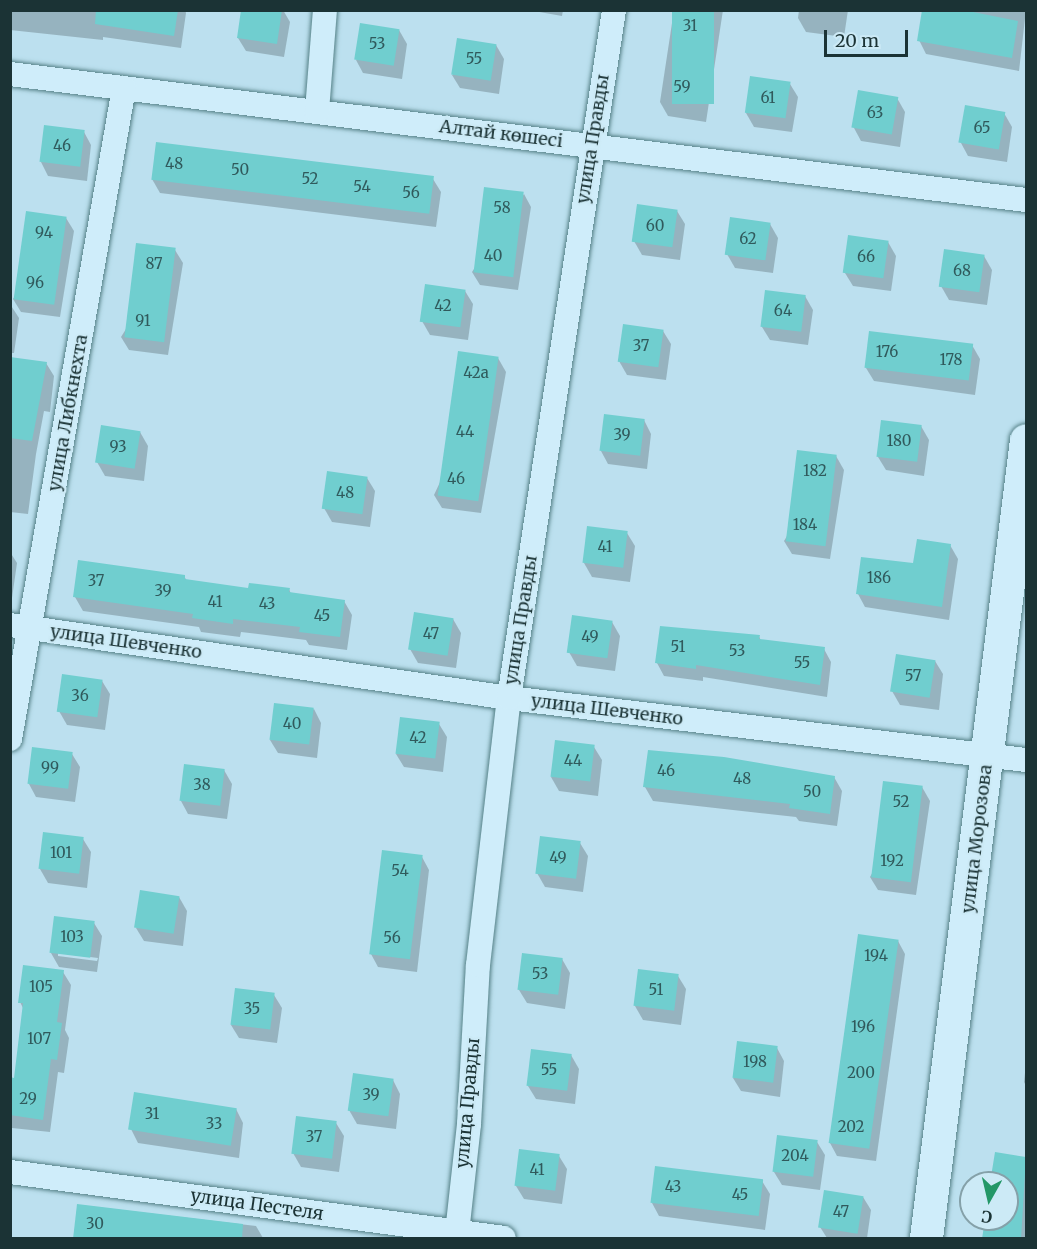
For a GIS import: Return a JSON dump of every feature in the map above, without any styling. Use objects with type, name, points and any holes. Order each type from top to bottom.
[{"type":"main road","name":"улица Морозова","points":[[926,1239],[1026,440]]},
{"type":"street","points":[[317,111],[325,10]]},
{"type":"street","name":"улица Правды","points":[[457,1233],[469,1125],[478,965],[509,698],[614,10]]},
{"type":"street","name":"Алтай көшесі","points":[[10,74],[1026,200]]},
{"type":"street","name":"улица Либкнехта","points":[[10,739],[20,627],[124,88]]},
{"type":"street","name":"улица Шевченко","points":[[20,627],[509,698],[1026,760]]},
{"type":"street","name":"улица Пестеля","points":[[10,1172],[413,1233],[457,1233],[504,1239]]},
{"type":"building","points":[[96,10],[178,10],[174,36],[95,24]]},
{"type":"building","points":[[241,10],[282,10],[277,44],[237,38]]},
{"type":"building","points":[[672,10],[714,10],[714,104],[672,104]]},
{"type":"building","points":[[922,10],[963,10],[1018,21],[1012,58],[917,41]]},
{"type":"building","points":[[360,23],[400,29],[394,66],[354,60]]},
{"type":"building","points":[[457,38],[497,44],[491,81],[451,75]]},
{"type":"building","points":[[750,76],[791,82],[785,118],[745,113]]},
{"type":"building","points":[[858,90],[898,97],[892,135],[851,127]]},
{"type":"building","points":[[965,105],[1005,112],[999,150],[958,142]]},
{"type":"building","points":[[44,125],[85,130],[80,167],[39,162]]},
{"type":"building","points":[[156,142],[434,176],[429,214],[151,180]]},
{"type":"building","points":[[484,187],[524,192],[513,277],[474,272]]},
{"type":"building","points":[[637,204],[678,210],[672,247],[632,242]]},
{"type":"building","points":[[26,211],[67,217],[54,305],[14,299]]},
{"type":"building","points":[[730,217],[771,223],[765,260],[725,255]]},
{"type":"building","points":[[848,235],[889,241],[883,278],[843,273]]},
{"type":"building","points":[[136,243],[176,248],[164,342],[124,337]]},
{"type":"building","points":[[944,249],[985,255],[979,292],[939,287]]},
{"type":"building","points":[[425,284],[466,290],[460,327],[420,322]]},
{"type":"building","points":[[765,290],[806,295],[801,332],[760,327]]},
{"type":"building","points":[[623,324],[664,330],[658,367],[618,362]]},
{"type":"building","points":[[869,331],[973,344],[969,381],[864,368]]},
{"type":"building","points":[[458,351],[499,357],[478,501],[438,496]]},
{"type":"building","points":[[10,357],[47,362],[32,441],[10,438]]},
{"type":"building","points":[[604,414],[645,419],[640,456],[599,451]]},
{"type":"building","points":[[881,420],[922,425],[917,462],[876,457]]},
{"type":"building","points":[[101,425],[141,431],[135,469],[95,463]]},
{"type":"building","points":[[797,450],[837,455],[825,546],[786,541]]},
{"type":"building","points":[[327,471],[368,477],[362,514],[322,509]]},
{"type":"building","points":[[587,526],[628,531],[623,568],[582,563]]},
{"type":"building","points":[[917,539],[951,544],[942,607],[856,594],[861,557],[913,563]]},
{"type":"building","points":[[78,560],[185,575],[185,579],[248,588],[249,583],[290,588],[289,592],[345,600],[340,637],[299,632],[300,627],[233,619],[233,624],[192,618],[193,614],[73,597]]},
{"type":"building","points":[[414,612],[454,618],[448,656],[408,650]]},
{"type":"building","points":[[572,615],[613,621],[607,658],[567,653]]},
{"type":"building","points":[[660,626],[760,635],[759,639],[825,647],[820,685],[696,665],[696,669],[655,663]]},
{"type":"building","points":[[896,654],[936,660],[930,698],[890,692]]},
{"type":"building","points":[[62,674],[103,680],[97,717],[57,712]]},
{"type":"building","points":[[274,703],[314,708],[309,745],[269,740]]},
{"type":"building","points":[[400,717],[440,722],[435,759],[395,754]]},
{"type":"building","points":[[555,740],[595,745],[590,782],[550,777]]},
{"type":"building","points":[[32,747],[73,752],[68,789],[27,784]]},
{"type":"building","points":[[648,750],[724,757],[835,776],[830,814],[789,808],[790,804],[643,787]]},
{"type":"building","points":[[184,764],[225,769],[220,806],[179,801]]},
{"type":"building","points":[[883,781],[923,786],[911,882],[871,877]]},
{"type":"building","points":[[43,832],[84,837],[79,874],[38,869]]},
{"type":"building","points":[[540,836],[581,841],[576,879],[535,874]]},
{"type":"building","points":[[382,850],[423,855],[410,959],[369,954]]},
{"type":"building","points":[[140,890],[180,896],[174,934],[134,928]]},
{"type":"building","points":[[54,916],[95,921],[90,958],[49,953]]},
{"type":"building","points":[[858,934],[899,940],[869,1149],[829,1143]]},
{"type":"building","points":[[522,953],[563,958],[558,995],[517,990]]},
{"type":"building","points":[[23,965],[64,970],[57,1022],[62,1023],[57,1060],[51,1059],[43,1120],[10,1115],[10,1077],[14,1078],[23,1003],[18,1003]]},
{"type":"building","points":[[638,969],[679,974],[674,1011],[633,1006]]},
{"type":"building","points":[[235,988],[275,993],[270,1030],[230,1025]]},
{"type":"building","points":[[737,1041],[778,1046],[773,1083],[732,1078]]},
{"type":"building","points":[[531,1049],[572,1054],[567,1091],[526,1086]]},
{"type":"building","points":[[353,1073],[394,1079],[388,1116],[348,1111]]},
{"type":"building","points":[[134,1092],[237,1108],[231,1146],[128,1130]]},
{"type":"building","points":[[296,1116],[337,1121],[332,1159],[291,1154]]},
{"type":"building","points":[[777,1135],[818,1140],[813,1177],[772,1172]]},
{"type":"building","points":[[519,1149],[560,1154],[555,1191],[514,1186]]},
{"type":"building","points":[[995,1152],[1026,1157],[1021,1239],[982,1239],[983,1231],[1019,1231],[1019,1171],[992,1171]]},
{"type":"building","points":[[655,1166],[763,1179],[759,1216],[650,1203]]},
{"type":"building","points":[[824,1190],[864,1196],[858,1234],[818,1228]]},
{"type":"building","points":[[77,1204],[243,1224],[242,1239],[73,1239]]}]
